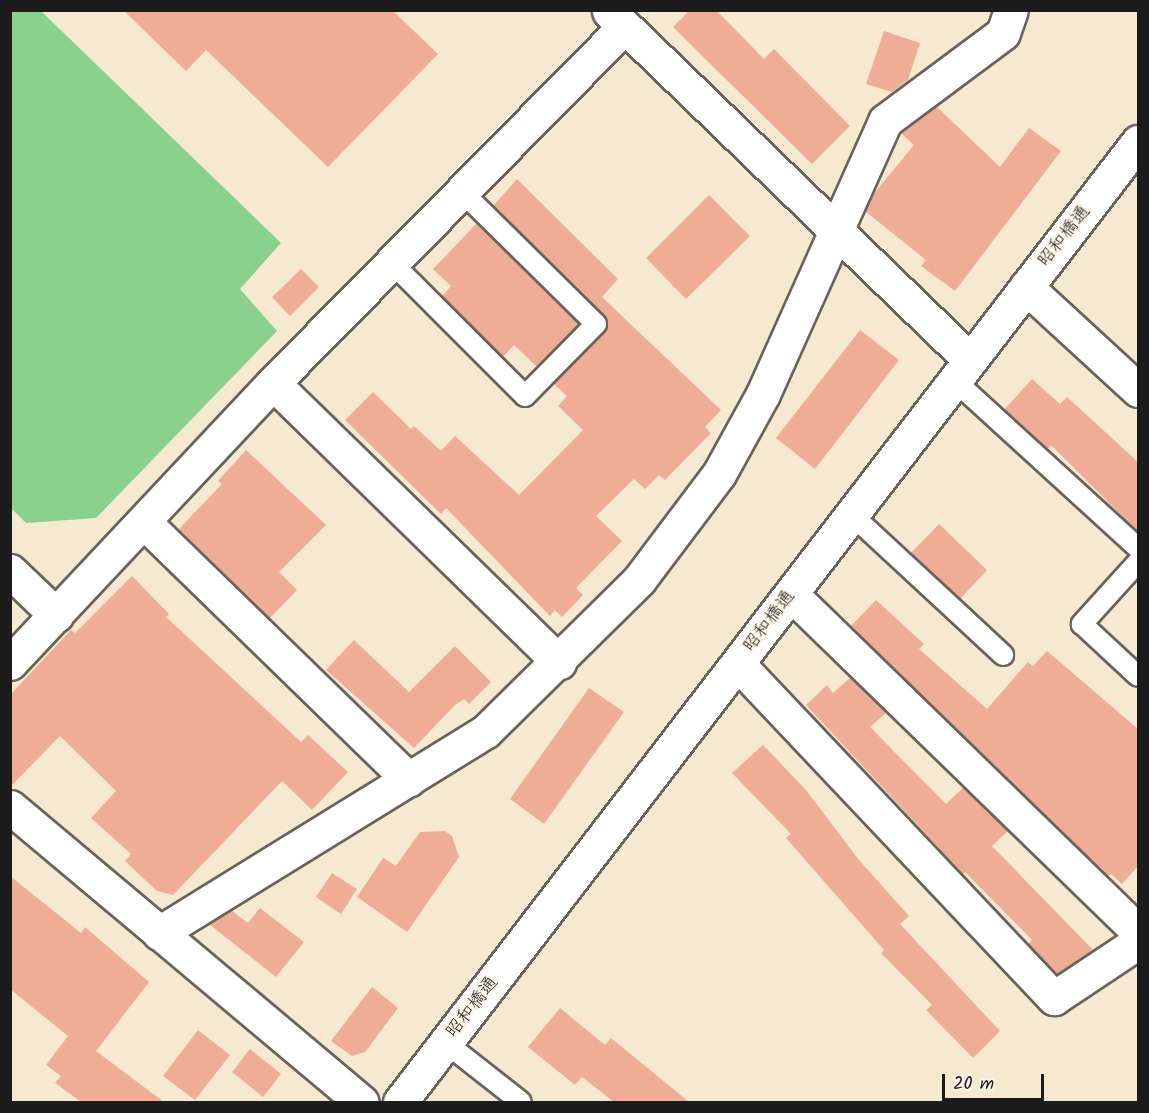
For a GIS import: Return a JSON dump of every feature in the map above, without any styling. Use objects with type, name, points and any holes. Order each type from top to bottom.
[{"type":"street","points":[[159,933],[486,731],[559,662],[639,580],[719,474],[763,394],[885,121],[1003,33],[1011,10]]},
{"type":"street","points":[[10,663],[145,523],[273,383],[462,192],[616,18],[836,230],[962,370]]},
{"type":"street","name":"昭和橋通","points":[[400,1102],[1138,142]]},
{"type":"street","points":[[1026,287],[1138,390]]},
{"type":"street","points":[[273,383],[559,662]]},
{"type":"street","points":[[145,523],[409,780]]},
{"type":"street","points":[[10,571],[56,615]]},
{"type":"street","points":[[791,594],[1138,931]]},
{"type":"street","points":[[738,664],[1054,998],[1138,942]]},
{"type":"street","points":[[10,807],[361,1102]]},
{"type":"lane","points":[[392,263],[525,396],[533,388],[596,324],[462,192]]},
{"type":"lane","points":[[962,370],[1138,548]]},
{"type":"lane","points":[[852,515],[1003,655]]},
{"type":"lane","points":[[1138,562],[1082,624],[1138,676]]},
{"type":"lane","points":[[446,1043],[521,1102]]},
{"type":"green space","points":[[10,11],[41,11],[281,243],[240,289],[277,331],[96,518],[26,523],[11,508]]},
{"type":"building","points":[[123,10],[392,10],[438,54],[328,167],[206,50],[186,71]]},
{"type":"building","points":[[690,10],[716,10],[764,59],[774,49],[850,126],[812,164],[673,27]]},
{"type":"building","points":[[884,31],[920,43],[908,80],[892,92],[866,84]]},
{"type":"building","points":[[936,106],[1000,167],[1029,128],[1061,151],[955,291],[921,266],[926,260],[865,211],[871,197],[914,145],[901,133]]},
{"type":"building","points":[[517,179],[618,279],[602,297],[721,410],[705,427],[711,433],[665,480],[659,475],[645,489],[634,479],[596,516],[622,541],[576,588],[583,595],[562,617],[555,610],[550,616],[446,508],[441,514],[345,420],[373,392],[411,429],[414,426],[441,451],[455,436],[519,495],[583,430],[558,406],[567,396],[554,384],[605,332],[608,321],[493,206]]},
{"type":"building","points":[[709,195],[750,236],[686,299],[646,258]]},
{"type":"building","points":[[477,223],[579,324],[537,367],[514,345],[503,357],[442,296],[451,286],[433,269]]},
{"type":"building","points":[[301,269],[319,287],[290,316],[272,297]]},
{"type":"building","points":[[860,330],[899,360],[815,469],[776,438]]},
{"type":"building","points":[[1032,379],[1060,404],[1067,397],[1138,462],[1138,532],[1051,445],[1048,449],[1004,410]]},
{"type":"building","points":[[246,450],[326,525],[279,572],[297,590],[270,618],[179,529],[222,484],[218,481]]},
{"type":"building","points":[[939,524],[987,570],[960,599],[911,553]]},
{"type":"building","points":[[132,576],[169,614],[166,617],[301,742],[308,735],[348,772],[312,810],[282,781],[173,895],[157,891],[125,861],[131,854],[91,818],[116,791],[60,736],[10,787],[10,695],[71,630],[75,633]]},
{"type":"building","points":[[876,600],[924,644],[919,649],[987,709],[1028,662],[1033,666],[1047,651],[1138,729],[1138,866],[1122,884],[1111,874],[1108,876],[851,626]]},
{"type":"building","points":[[354,640],[409,692],[455,646],[491,682],[469,704],[464,699],[455,705],[414,748],[326,670]]},
{"type":"building","points":[[850,678],[886,713],[870,727],[946,804],[963,788],[1008,831],[992,846],[1093,950],[1057,974],[1028,944],[1032,940],[965,872],[963,874],[806,705],[827,685],[833,693]]},
{"type":"building","points":[[589,688],[624,712],[544,824],[510,799]]},
{"type":"building","points":[[763,745],[806,790],[859,860],[909,916],[900,924],[1000,1031],[973,1058],[926,1010],[932,1005],[881,953],[884,950],[786,838],[791,834],[732,773]]},
{"type":"building","points":[[445,831],[452,836],[459,857],[407,932],[357,897],[383,858],[396,866],[420,832]]},
{"type":"building","points":[[332,873],[357,889],[341,914],[316,897]]},
{"type":"building","points":[[10,876],[81,933],[85,927],[149,982],[96,1051],[164,1102],[81,1102],[55,1083],[61,1076],[46,1065],[68,1036],[10,989]]},
{"type":"building","points":[[260,908],[304,942],[276,977],[209,924],[231,910],[248,923]]},
{"type":"building","points":[[372,987],[398,1008],[365,1052],[352,1056],[331,1041]]},
{"type":"building","points":[[560,1008],[605,1045],[611,1038],[689,1102],[614,1102],[582,1077],[575,1085],[528,1047]]},
{"type":"building","points":[[198,1030],[230,1055],[195,1100],[163,1076]]},
{"type":"building","points":[[250,1049],[281,1074],[263,1097],[232,1072]]}]
